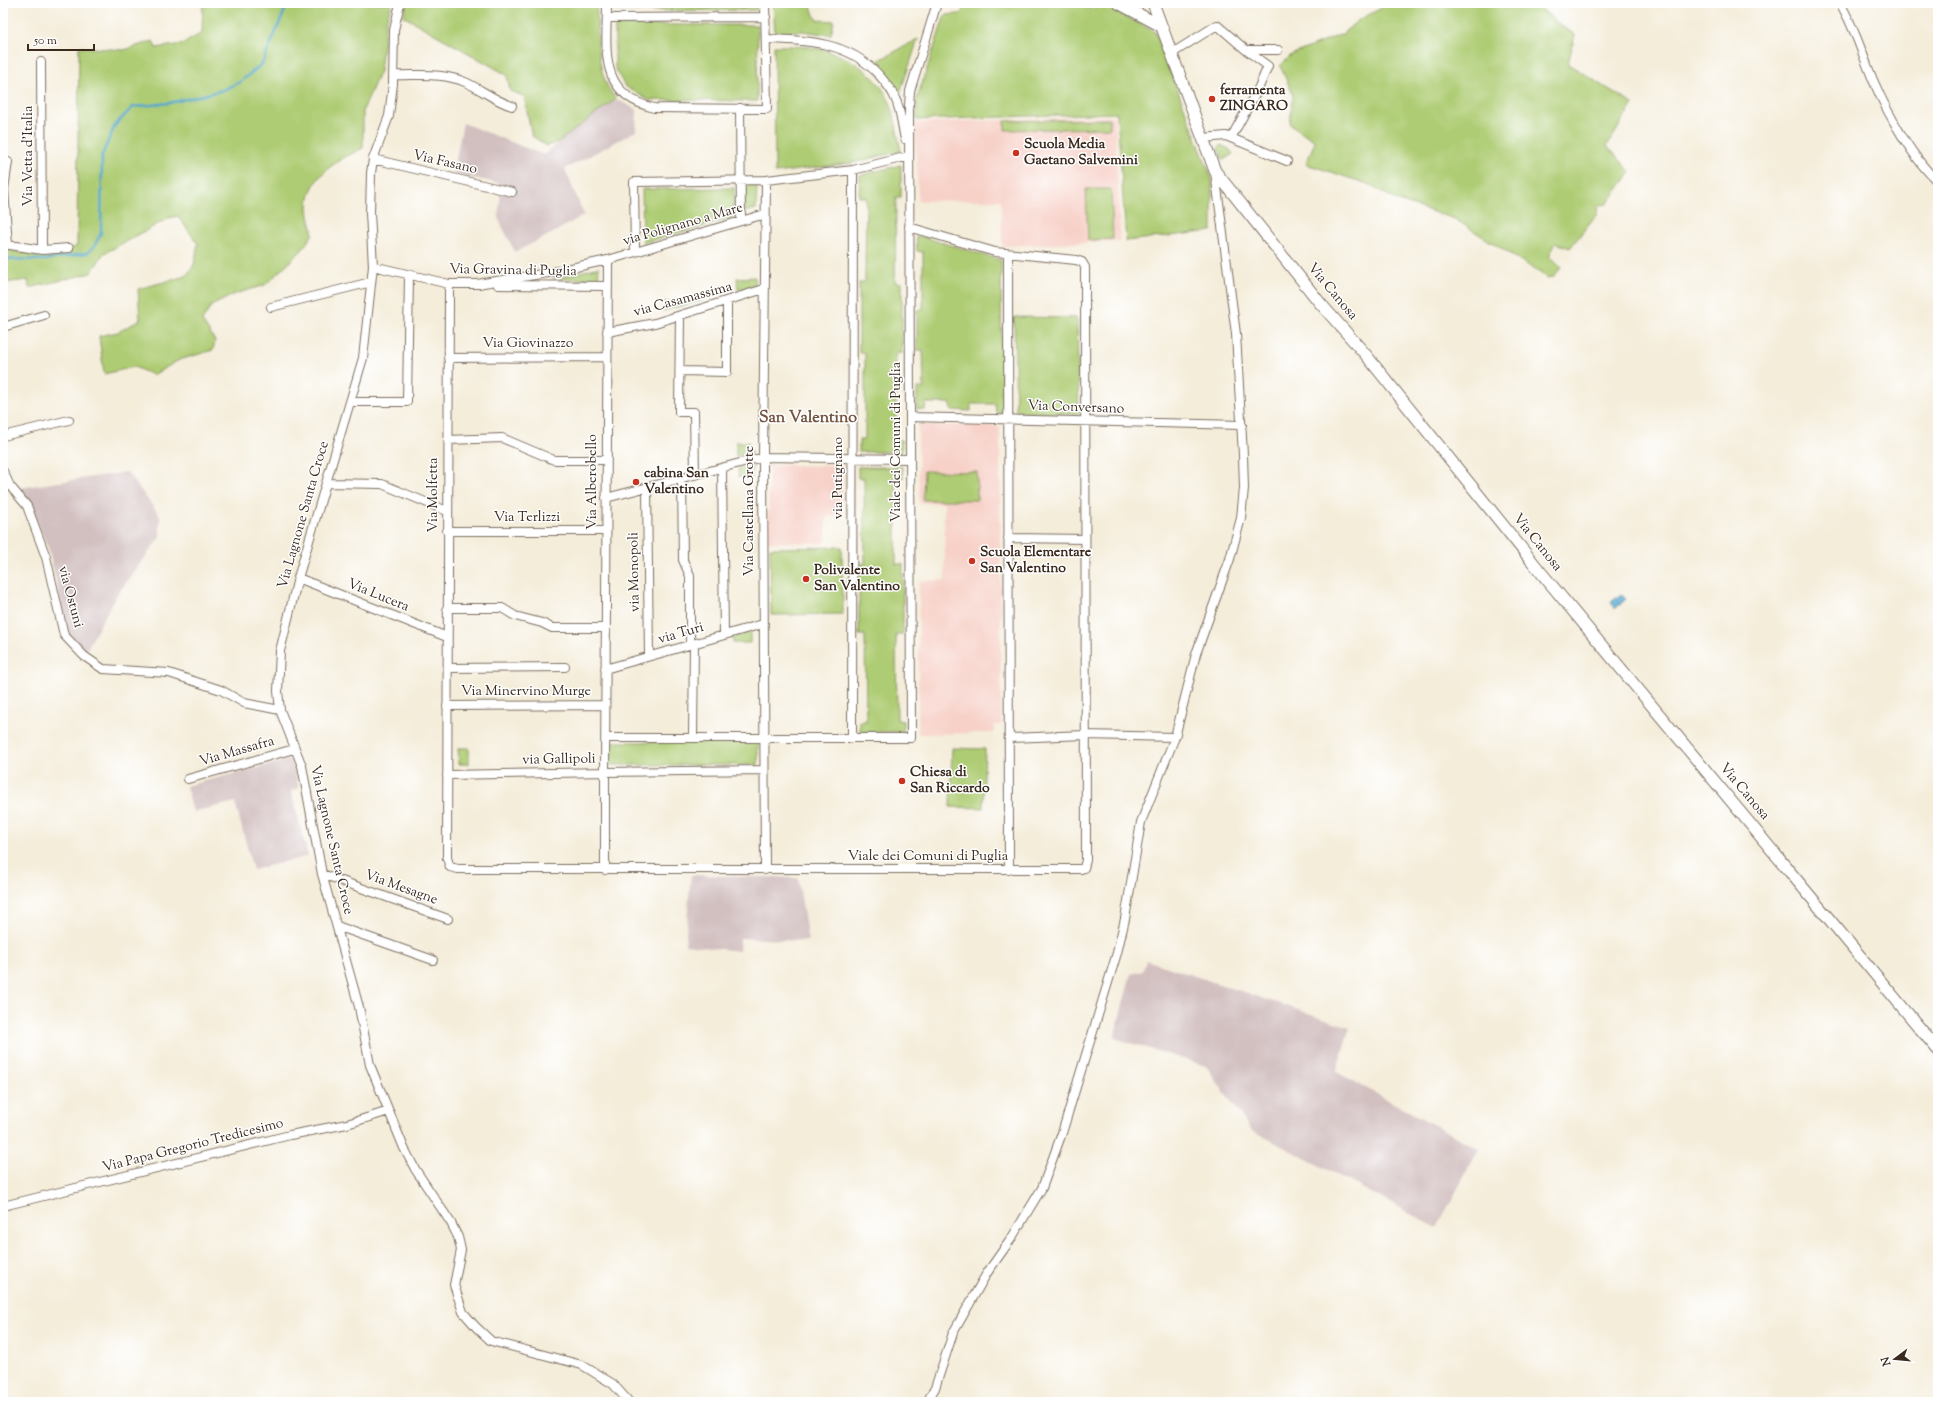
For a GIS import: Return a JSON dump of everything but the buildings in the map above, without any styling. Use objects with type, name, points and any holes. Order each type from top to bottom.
[{"type":"main road","points":[[1118,3],[1161,26]]},
{"type":"main road","name":"Via Canosa","points":[[1153,3],[1215,171],[1306,285],[1366,355],[1539,570],[1938,1050]]},
{"type":"street","name":"Via Lagnone Santa Croce","points":[[400,3],[394,30],[393,75],[389,116],[373,159],[370,213],[372,266],[363,358],[298,578],[280,651],[278,690],[280,710],[294,749],[302,766],[322,874],[358,1007],[370,1065],[404,1148],[415,1169],[451,1223],[458,1237],[461,1250],[454,1285],[463,1312],[491,1341],[582,1365],[613,1384],[629,1402]]},
{"type":"street","points":[[607,3],[607,58],[609,72],[616,85],[629,99],[641,105],[654,108],[767,109],[765,3]]},
{"type":"street","name":"Viale dei Comuni di Puglia","points":[[606,738],[764,736],[912,738],[909,227],[910,91],[937,3]]},
{"type":"street","points":[[1840,3],[1873,79],[1897,127],[1911,151],[1938,182]]},
{"type":"street","points":[[607,18],[766,17]]},
{"type":"street","points":[[1171,54],[1217,25],[1246,50],[1268,66],[1259,87],[1231,138]]},
{"type":"street","points":[[635,252],[634,182],[766,180],[853,170],[909,156],[894,96],[872,68],[843,49],[828,44],[811,41],[766,39]]},
{"type":"street","points":[[1246,50],[1278,50]]},
{"type":"street","name":"Via Vetta d'Italia","points":[[41,62],[42,250]]},
{"type":"street","points":[[393,75],[445,76],[465,82],[501,103],[512,106]]},
{"type":"street","points":[[740,108],[741,221]]},
{"type":"street","points":[[1202,138],[1226,136],[1287,161]]},
{"type":"street","name":"Via Fasano","points":[[373,159],[512,192]]},
{"type":"street","name":"Via Vetta d'Italia","points":[[8,162],[4,189],[5,245],[42,250],[69,248]]},
{"type":"street","name":"via Putignano","points":[[852,737],[853,170]]},
{"type":"street","points":[[927,1402],[935,1388],[953,1333],[987,1273],[1011,1239],[1042,1188],[1062,1133],[1117,953],[1125,919],[1141,822],[1175,737],[1196,654],[1230,559],[1241,518],[1244,488],[1242,425],[1236,334],[1215,171]]},
{"type":"street","name":"Via Castellana Grotte","points":[[764,770],[762,457],[766,180]]},
{"type":"street","name":"via Polignano a Mare","points":[[477,284],[548,273],[608,260],[765,214]]},
{"type":"street","points":[[909,227],[1008,254],[1076,260],[1082,262],[1085,267],[1085,735]]},
{"type":"street","points":[[1008,254],[1009,870]]},
{"type":"street","name":"Via Alberobello","points":[[605,705],[608,260]]},
{"type":"street","name":"Via Gravina di Puglia","points":[[372,266],[449,284],[607,286]]},
{"type":"street","points":[[351,402],[407,402],[409,275]]},
{"type":"street","points":[[271,306],[371,282]]},
{"type":"street","name":"Via Molfetta","points":[[447,706],[449,284]]},
{"type":"street","name":"via Casamassima","points":[[607,332],[680,316],[764,290]]},
{"type":"street","points":[[680,371],[727,372],[727,302]]},
{"type":"street","points":[[3,327],[44,315]]},
{"type":"street","points":[[680,316],[679,412],[694,412],[695,475]]},
{"type":"street","name":"Via Giovinazzo","points":[[448,358],[607,357]]},
{"type":"street","name":"Via Conversano","points":[[910,417],[1242,425]]},
{"type":"street","points":[[3,436],[69,420]]},
{"type":"street","points":[[448,440],[502,438],[554,460],[606,460]]},
{"type":"street","points":[[606,498],[762,457],[910,459]]},
{"type":"street","points":[[722,468],[724,635]]},
{"type":"street","name":"via Ostuni","points":[[3,471],[10,486],[27,506],[44,550],[64,635],[84,656],[103,669],[169,673],[221,690],[244,703],[280,710]]},
{"type":"street","points":[[682,479],[683,560],[690,576],[693,737]]},
{"type":"street","points":[[326,483],[382,484],[447,511]]},
{"type":"street","name":"via Monopoli","points":[[647,488],[649,656]]},
{"type":"street","name":"Via Terlizzi","points":[[447,531],[606,531]]},
{"type":"street","points":[[1008,538],[1085,539]]},
{"type":"street","name":"Via Lucera","points":[[298,578],[447,637]]},
{"type":"street","points":[[447,608],[502,608],[515,616],[542,623],[552,628],[606,628]]},
{"type":"street","name":"via Turi","points":[[606,668],[763,624]]},
{"type":"street","name":"Via Minervino Murge","points":[[448,668],[565,667]]},
{"type":"street","name":"Via Minervino Murge","points":[[447,706],[605,705]]},
{"type":"street","name":"via Gallipoli","points":[[447,775],[605,772],[605,705]]},
{"type":"street","points":[[447,706],[447,775]]},
{"type":"street","points":[[1009,738],[1085,735],[1175,737]]},
{"type":"street","name":"Viale dei Comuni di Puglia","points":[[447,775],[447,858],[450,867],[458,869],[1081,869],[1084,868],[1086,860],[1085,735]]},
{"type":"street","name":"Via Massafra","points":[[188,779],[294,749]]},
{"type":"street","points":[[605,870],[605,772],[764,770],[764,870]]},
{"type":"street","name":"Via Mesagne","points":[[322,874],[448,919]]},
{"type":"street","points":[[337,926],[433,960]]},
{"type":"street","name":"Via Papa Gregorio Tredicesimo","points":[[3,1206],[290,1135],[347,1124],[389,1111]]},
{"type":"shaded area","points":[[616,99],[637,110],[636,131],[565,169],[584,215],[515,252],[498,218],[502,184],[453,174],[463,123],[544,155],[558,142]]},
{"type":"shaded area","name":"Scuola Media Gaetano Salvemini","points":[[1115,116],[1120,241],[1002,246],[1001,200],[918,201],[915,123]]},
{"type":"shaded area","name":"Scuola Elementare San Valentino","points":[[918,425],[1000,426],[1001,725],[994,725],[994,733],[918,734],[919,581],[945,580],[944,503],[919,503]]},
{"type":"shaded area","points":[[769,465],[842,466],[842,513],[826,517],[826,543],[768,542]]},
{"type":"shaded area","points":[[127,472],[160,516],[160,537],[116,596],[85,652],[67,632],[49,550],[28,501],[19,488]]},
{"type":"shaded area","points":[[292,759],[299,788],[291,791],[308,856],[253,870],[235,802],[193,812],[186,786]]},
{"type":"shaded area","points":[[691,875],[798,878],[808,941],[740,938],[739,951],[685,945]]},
{"type":"shaded area","points":[[1146,960],[1350,1027],[1336,1072],[1479,1149],[1437,1227],[1251,1130],[1206,1066],[1114,1038],[1131,974],[1143,971]]},
{"type":"green space","points":[[203,3],[392,3],[386,21],[380,71],[363,110],[363,148],[344,158],[326,170],[319,177],[310,196],[308,207],[313,234],[301,251],[265,285],[235,294],[211,306],[202,321],[215,341],[213,350],[179,360],[153,375],[134,367],[104,374],[99,336],[118,332],[140,320],[138,289],[186,276],[194,265],[198,244],[178,216],[169,218],[103,254],[91,273],[29,288],[28,280],[3,283],[3,248],[16,252],[57,255],[77,246],[79,47],[124,50],[153,41],[156,48],[183,44],[202,33]]},
{"type":"green space","points":[[407,3],[596,3],[601,65],[604,77],[616,99],[558,142],[547,146],[532,136],[524,96],[510,91],[507,75],[403,16]]},
{"type":"green space","points":[[615,3],[757,3],[757,10],[615,11]]},
{"type":"green space","points":[[773,3],[810,3],[814,15],[818,20],[834,21],[831,35],[802,31],[775,33]]},
{"type":"green space","points":[[967,3],[1070,3],[1094,9],[1096,3],[1100,3],[1155,32],[1212,179],[1212,231],[1126,241],[1117,113],[917,120],[917,98],[945,15],[960,14]]},
{"type":"green space","points":[[1391,3],[1535,3],[1554,20],[1575,35],[1568,64],[1633,104],[1607,146],[1631,172],[1607,204],[1599,205],[1596,215],[1570,248],[1556,243],[1549,256],[1562,267],[1553,277],[1548,278],[1455,219],[1398,201],[1368,184],[1306,164],[1315,141],[1290,124],[1293,94],[1280,66],[1291,55],[1342,34],[1357,21]]},
{"type":"green space","points":[[615,25],[758,25],[757,101],[648,100],[625,86],[615,69]]},
{"type":"green space","points":[[918,39],[900,93],[878,61]]},
{"type":"green space","points":[[774,46],[821,49],[857,64],[867,72],[876,81],[890,103],[894,115],[901,151],[852,163],[775,173]]},
{"type":"green space","points":[[1110,119],[1110,128],[1005,130],[1005,121]]},
{"type":"green space","points":[[1221,145],[1229,149],[1233,154],[1223,159],[1218,149]]},
{"type":"green space","points":[[901,165],[901,197],[896,197],[895,282],[902,283],[902,353],[896,354],[896,440],[902,440],[902,452],[859,452],[859,440],[865,440],[865,353],[859,353],[859,283],[865,282],[866,197],[859,197],[860,175]]},
{"type":"green space","points":[[746,185],[757,185],[756,209],[745,212]]},
{"type":"green space","points":[[734,188],[733,218],[643,243],[642,189]]},
{"type":"green space","points":[[1086,189],[1111,189],[1113,239],[1088,240]]},
{"type":"green space","points":[[916,235],[1001,260],[1002,412],[996,412],[995,404],[971,404],[971,411],[951,410],[950,403],[926,403],[925,410],[917,409],[917,388],[924,388],[923,350],[917,350],[917,310],[923,309],[923,252],[917,251]]},
{"type":"green space","points":[[599,267],[598,279],[553,279]]},
{"type":"green space","points":[[755,277],[755,286],[738,290],[737,278]]},
{"type":"green space","points":[[702,301],[663,311],[664,302]]},
{"type":"green space","points":[[1014,317],[1077,318],[1079,414],[1016,412]]},
{"type":"green space","points":[[736,442],[749,442],[749,447],[753,453],[736,456]]},
{"type":"green space","points":[[752,466],[752,478],[738,477],[738,469]]},
{"type":"green space","points":[[858,467],[902,467],[903,478],[896,478],[896,564],[903,564],[903,634],[896,634],[897,720],[903,721],[903,732],[860,732],[860,721],[866,721],[865,635],[859,635],[859,564],[865,564],[864,478],[858,478]]},
{"type":"green space","points":[[924,471],[977,472],[977,500],[923,500]]},
{"type":"green space","name":"Polivalente San Valentino","points":[[842,547],[843,614],[771,615],[770,548]]},
{"type":"green space","points":[[750,631],[750,643],[733,643],[733,637]]},
{"type":"green space","points":[[611,742],[758,742],[758,765],[611,765]]},
{"type":"green space","points":[[458,748],[469,748],[469,764],[459,764]]},
{"type":"green space","points":[[952,748],[985,749],[983,808],[950,807]]},
{"type":"water","points":[[1621,594],[1626,599],[1615,609],[1610,603]]},
{"type":"waterway","points":[[3,259],[44,260],[87,253],[94,247],[101,233],[102,155],[115,125],[133,107],[169,103],[200,96],[223,90],[240,82],[262,64],[288,3]]},
{"type":"place","name":"ferramenta ZINGARO","points":[[1212,99]]},
{"type":"place","name":"Scuola Media Gaetano Salvemini","points":[[1016,153]]},
{"type":"place","name":"cabina San Valentino","points":[[636,482]]},
{"type":"place","name":"Scuola Elementare San Valentino","points":[[972,561]]},
{"type":"place","name":"Polivalente San Valentino","points":[[806,579]]},
{"type":"place","name":"Chiesa di San Riccardo","points":[[902,781]]},
{"type":"district","name":"San Valentino","points":[[808,418]]}]
